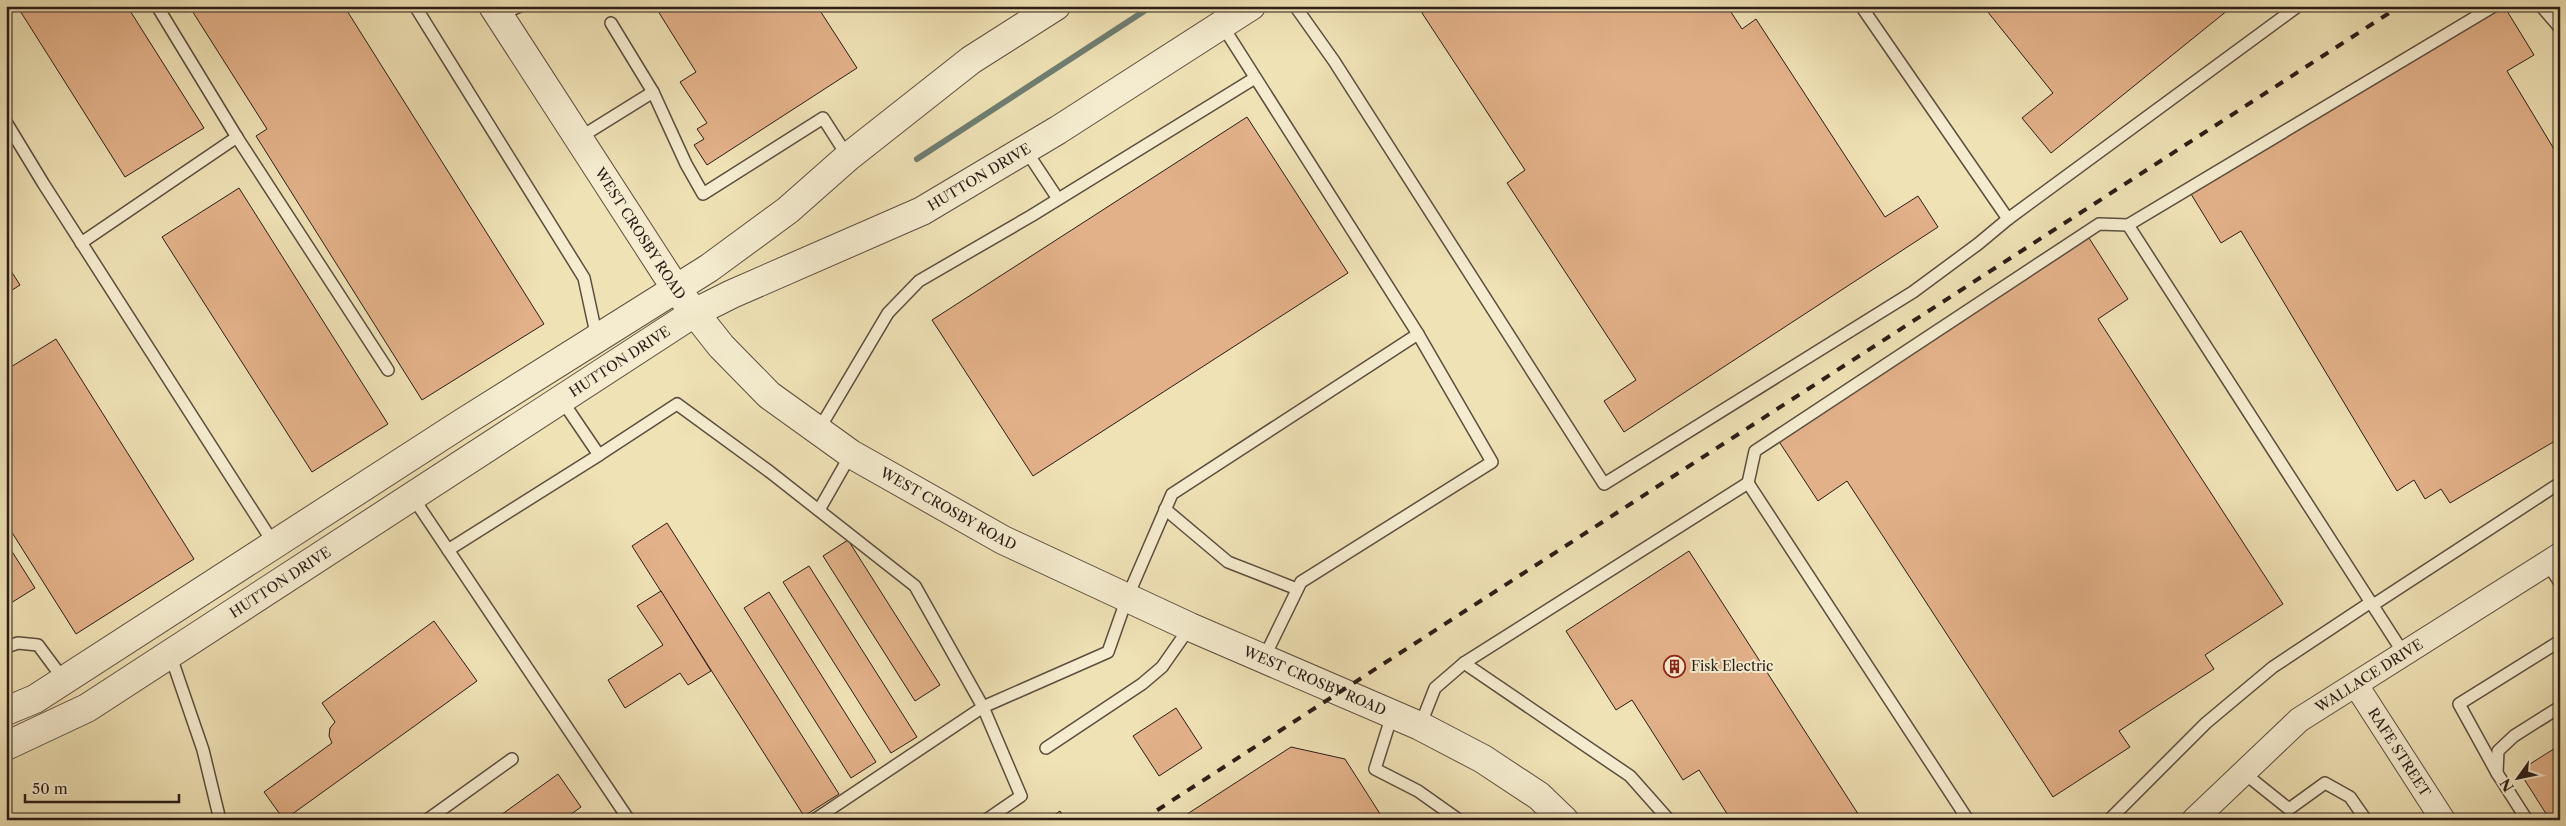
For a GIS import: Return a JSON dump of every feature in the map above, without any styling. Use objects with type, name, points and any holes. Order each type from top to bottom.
[{"type":"street","points":[[6,711],[35,699],[274,544],[676,289],[788,210],[848,157],[971,60],[1056,6]]},
{"type":"street","name":"HUTTON DRIVE","points":[[6,746],[87,708],[694,313],[732,294],[922,211],[1025,149],[1251,6]]},
{"type":"street","name":"WEST CROSBY ROAD","points":[[504,9],[578,139],[676,289],[721,346],[769,395],[851,454],[1003,540],[1263,660],[1420,726],[1483,759],[1539,796],[1564,820]]},
{"type":"street","points":[[393,468],[412,496]]},
{"type":"street","name":"WALLACE DRIVE","points":[[2194,820],[2300,720],[2553,559]]},
{"type":"street","points":[[150,624],[170,654]]},
{"type":"street","name":"RAFE STREET","points":[[2356,684],[2443,820]]},
{"type":"lane","points":[[157,6],[237,137],[388,370]]},
{"type":"lane","points":[[415,6],[584,278],[597,338]]},
{"type":"lane","points":[[1295,6],[1334,61],[1604,484],[1913,292],[1978,244],[2008,219],[2298,6]]},
{"type":"lane","points":[[1861,6],[2008,219]]},
{"type":"lane","points":[[1420,726],[1435,688],[1464,664],[1748,483],[1755,451],[2099,224],[2128,225],[2494,6]]},
{"type":"lane","points":[[2541,6],[2560,28]]},
{"type":"lane","points":[[612,23],[653,92],[686,164],[703,194],[824,118],[848,157]]},
{"type":"lane","points":[[1222,25],[1418,334],[1492,462],[1301,582],[1263,660]]},
{"type":"lane","points":[[818,430],[888,313],[919,281],[1058,200],[1255,78]]},
{"type":"lane","points":[[578,139],[653,92]]},
{"type":"lane","points":[[6,122],[81,243],[274,544]]},
{"type":"lane","points":[[81,243],[237,137]]},
{"type":"lane","points":[[1025,149],[1058,200]]},
{"type":"lane","points":[[2128,225],[2404,654]]},
{"type":"lane","points":[[814,820],[983,707],[1108,652],[1127,598],[1172,494],[1418,334]]},
{"type":"lane","points":[[561,399],[599,455]]},
{"type":"lane","points":[[448,550],[677,404],[819,510],[916,586],[983,707],[1022,796],[986,820]]},
{"type":"lane","points":[[819,510],[851,454]]},
{"type":"lane","points":[[1748,483],[1968,820]]},
{"type":"lane","points":[[2109,820],[2206,723],[2266,673],[2560,483]]},
{"type":"lane","points":[[412,496],[629,820]]},
{"type":"lane","points":[[1165,509],[1228,562],[1297,589]]},
{"type":"lane","points":[[2553,559],[2560,583]]},
{"type":"lane","points":[[1046,748],[1149,678],[1162,667],[1190,627]]},
{"type":"lane","points":[[2527,820],[2497,773],[2458,704],[2560,641]]},
{"type":"lane","points":[[6,647],[18,643],[38,645],[64,680]]},
{"type":"lane","points":[[170,654],[203,750],[220,820]]},
{"type":"lane","points":[[1464,664],[1630,776],[1669,820]]},
{"type":"lane","points":[[2497,773],[2498,751],[2514,736],[2560,707]]},
{"type":"lane","points":[[1392,715],[1375,769],[1418,791],[1458,820]]},
{"type":"lane","points":[[427,820],[512,759]]},
{"type":"lane","points":[[2244,773],[2289,809],[2325,783],[2350,797],[2366,820]]},
{"type":"building","points":[[17,6],[127,6],[204,128],[125,177]]},
{"type":"building","points":[[189,6],[344,6],[544,324],[422,400],[256,136],[267,129]]},
{"type":"building","points":[[666,6],[817,6],[857,68],[707,165],[694,145],[704,139],[697,129],[707,123],[680,82],[696,72],[658,11]]},
{"type":"building","points":[[1433,6],[1727,6],[1742,29],[1756,19],[1885,217],[1918,196],[1938,227],[1624,432],[1604,401],[1636,380],[1507,183],[1525,170],[1422,13]]},
{"type":"building","points":[[1983,6],[2233,6],[2051,153],[2022,118],[2053,93]]},
{"type":"building","points":[[2504,6],[2534,55],[2507,71],[2560,159],[2560,438],[2450,503],[2441,489],[2425,499],[2414,480],[2397,491],[2241,231],[2221,243],[2191,194]]},
{"type":"building","points":[[1247,117],[1348,273],[1033,476],[932,320]]},
{"type":"building","points":[[239,188],[388,424],[312,472],[162,237]]},
{"type":"building","points":[[2089,238],[2128,299],[2098,319],[2283,604],[2205,655],[2214,669],[2119,731],[2130,747],[2053,797],[1847,481],[1818,501],[1778,440]]},
{"type":"building","points":[[6,263],[20,285],[6,294]]},
{"type":"building","points":[[56,339],[194,559],[76,634],[6,523],[6,370]]},
{"type":"building","points":[[667,523],[839,794],[804,816],[632,546]]},
{"type":"building","points":[[848,540],[940,685],[915,701],[823,556]]},
{"type":"building","points":[[6,542],[35,588],[6,606]]},
{"type":"building","name":"Fisk Electric","points":[[1689,551],[1862,820],[1731,820],[1699,770],[1683,780],[1632,700],[1616,710],[1566,631]]},
{"type":"building","points":[[809,566],[917,737],[891,753],[783,582]]},
{"type":"building","points":[[661,591],[711,671],[688,685],[680,673],[625,708],[608,680],[663,645],[637,606]]},
{"type":"building","points":[[769,592],[876,762],[851,778],[744,608]]},
{"type":"building","points":[[434,621],[477,681],[284,820],[264,792],[332,743],[329,736],[330,728],[335,722],[322,703]]},
{"type":"building","points":[[1176,708],[1202,748],[1159,776],[1133,736]]},
{"type":"building","points":[[2560,745],[2560,820],[2550,820],[2519,771]]},
{"type":"building","points":[[1291,747],[1345,759],[1384,820],[1178,820]]},
{"type":"building","points":[[558,774],[581,807],[563,820],[494,820]]},
{"type":"building","points":[[1060,811],[1065,820],[1047,820]]},
{"type":"waterway","points":[[917,159],[1152,6]]},
{"type":"railway","points":[[1142,820],[2400,6]]},
{"type":"place","name":"Fisk Electric","points":[[1675,666]]}]
